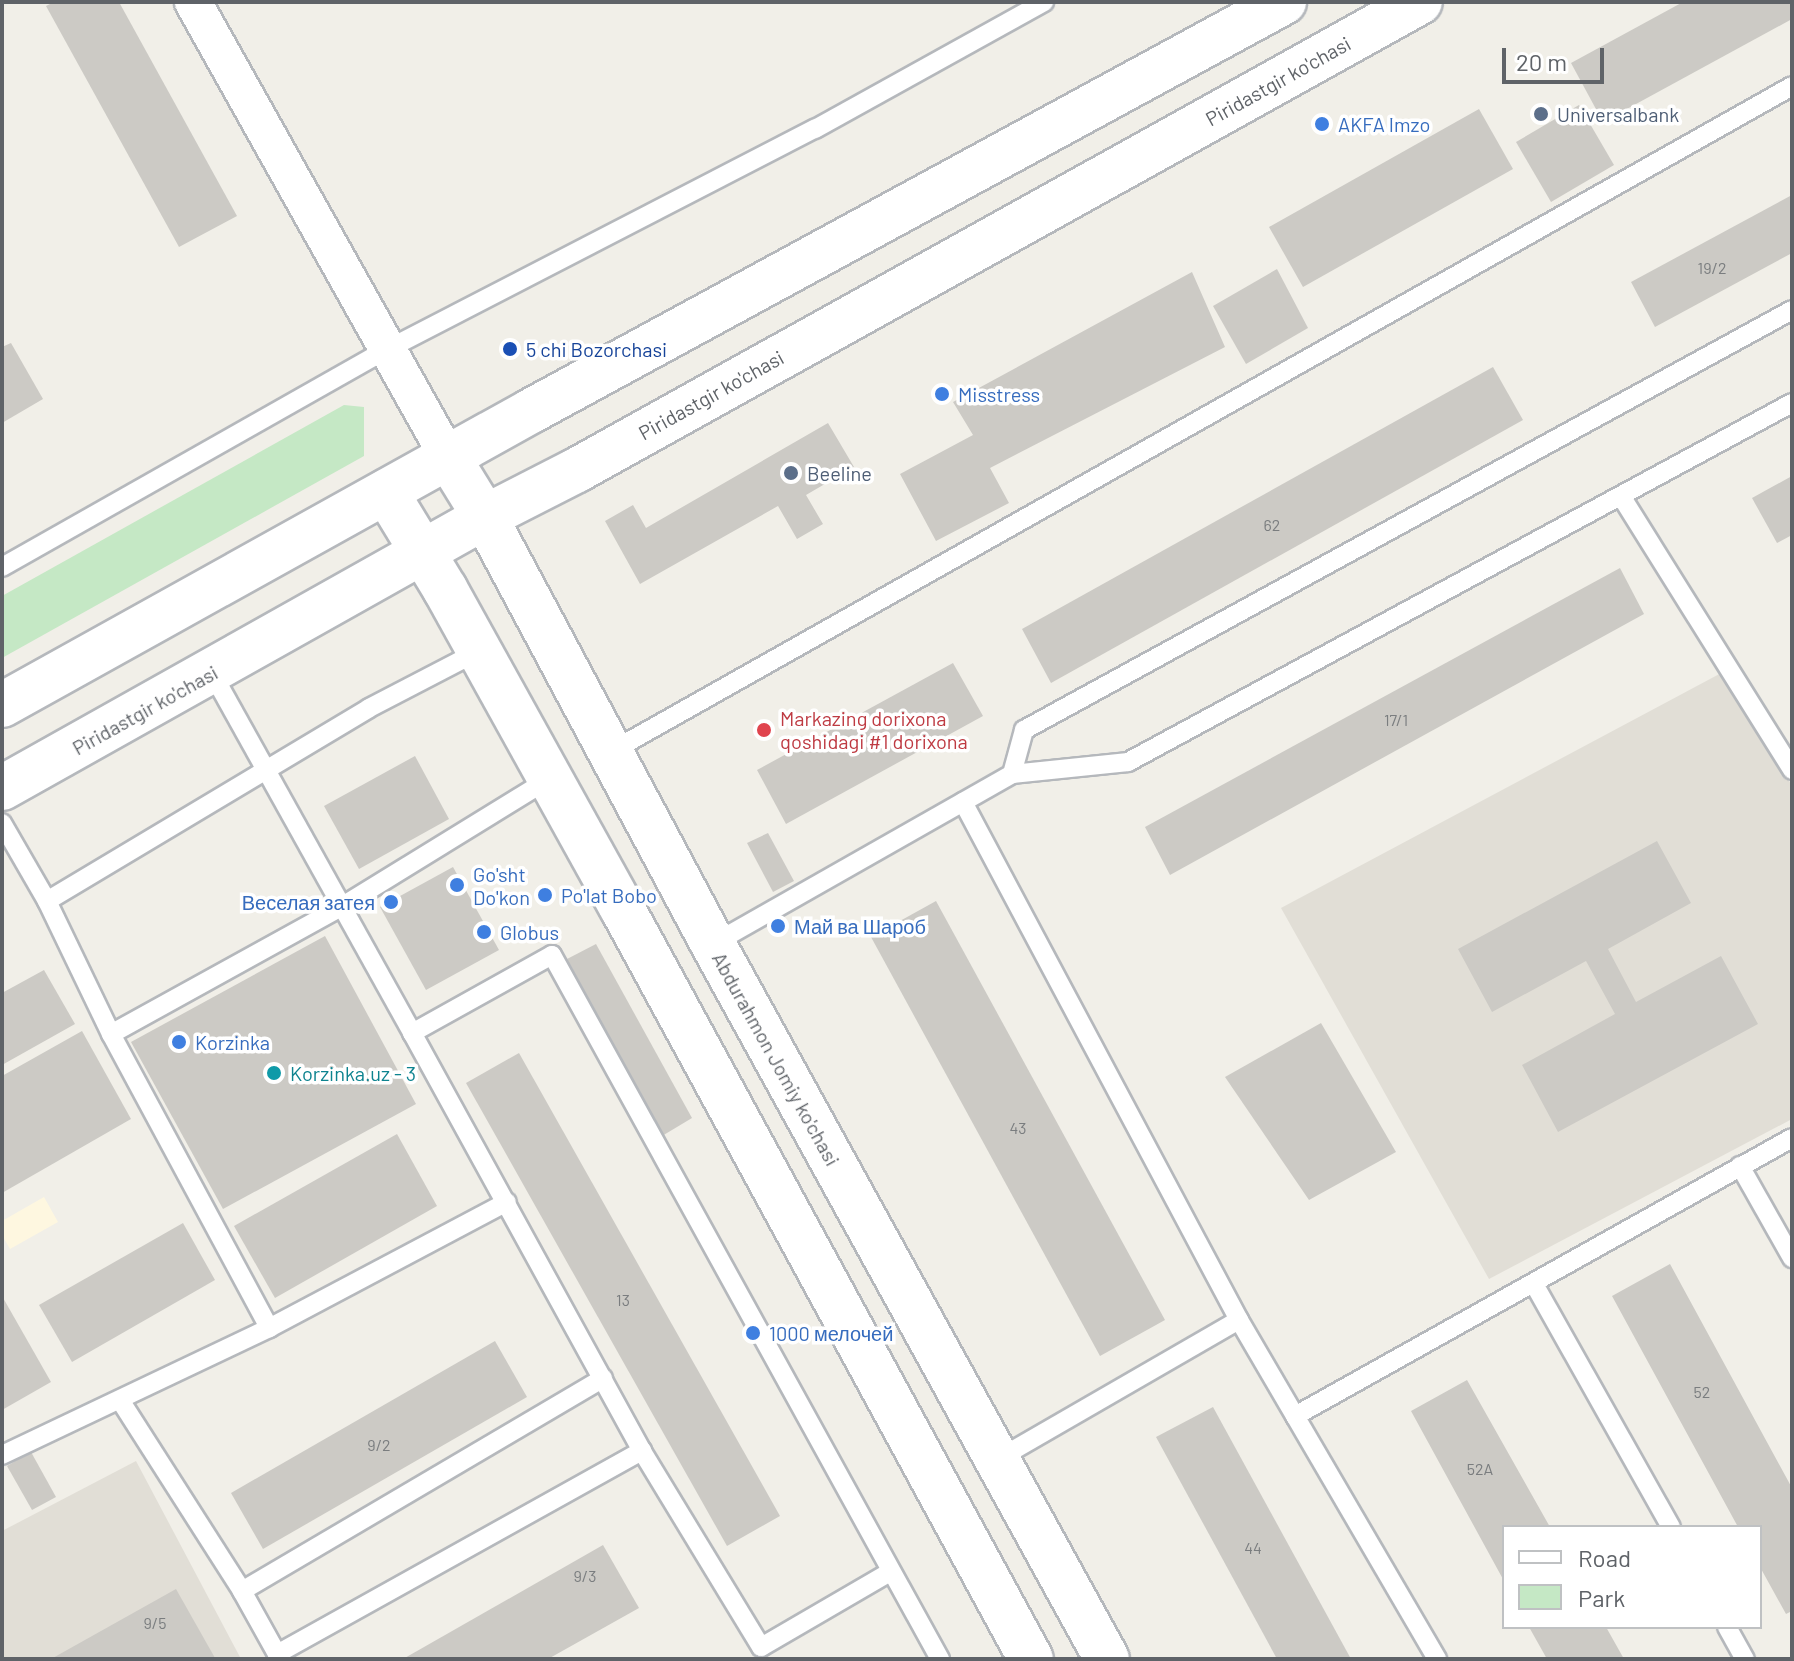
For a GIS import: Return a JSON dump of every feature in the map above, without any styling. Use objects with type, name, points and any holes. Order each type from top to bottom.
[{"type":"main road","points":[[2,705],[448,457],[1284,2]]},
{"type":"main road","name":"Piridastgir ko'chasi","points":[[2,788],[212,673],[485,517],[577,470],[1420,2]]},
{"type":"main road","name":"Abdurahmon Jomiy ko'chasi","points":[[448,457],[485,517],[713,944],[1107,1659]]},
{"type":"main road","points":[[386,492],[479,651],[1031,1659]]},
{"type":"street","points":[[193,2],[448,457]]},
{"type":"lane","points":[[2,567],[386,350],[815,129],[1044,2]]},
{"type":"lane","points":[[612,751],[1792,86]]},
{"type":"lane","points":[[1012,774],[1024,730],[1792,310]]},
{"type":"lane","points":[[713,944],[1012,774],[1128,762],[1792,403]]},
{"type":"lane","points":[[1621,496],[1792,770]]},
{"type":"lane","points":[[47,901],[369,708],[479,651]]},
{"type":"lane","points":[[212,673],[642,1451],[762,1653],[890,1572]]},
{"type":"lane","points":[[111,1034],[341,907],[549,779]]},
{"type":"lane","points":[[963,802],[1239,1320],[1437,1659]]},
{"type":"lane","points":[[2,823],[47,901],[111,1034],[269,1328]]},
{"type":"lane","points":[[412,1033],[552,955],[940,1659]]},
{"type":"lane","points":[[1295,1416],[1792,1138]]},
{"type":"lane","points":[[1740,1166],[1792,1258]]},
{"type":"lane","points":[[2,1455],[269,1328],[507,1202]]},
{"type":"lane","points":[[1534,1284],[1670,1525]]},
{"type":"lane","points":[[998,1459],[1239,1320]]},
{"type":"lane","points":[[242,1591],[603,1378]]},
{"type":"lane","points":[[120,1400],[242,1591],[277,1654],[642,1451]]},
{"type":"lane","points":[[1728,1629],[1745,1659]]},
{"type":"shaded area","points":[[1725,671],[1792,786],[1792,1119],[1489,1279],[1281,908]]},
{"type":"shaded area","points":[[44,1197],[58,1222],[10,1249],[2,1235],[2,1221]]},
{"type":"shaded area","points":[[136,1461],[241,1659],[2,1659],[2,1531]]},
{"type":"green space","points":[[344,405],[364,407],[364,456],[2,658],[2,596]]},
{"type":"building","points":[[54,2],[119,2],[237,216],[179,247],[46,6]]},
{"type":"building","points":[[1683,2],[1792,2],[1792,19],[1603,122],[1571,63]]},
{"type":"building","points":[[1579,105],[1614,165],[1551,202],[1516,142]]},
{"type":"building","points":[[1479,109],[1513,169],[1303,287],[1269,227]]},
{"type":"building","points":[[1792,195],[1792,253],[1655,327],[1631,282]]},
{"type":"building","points":[[1277,269],[1308,328],[1246,364],[1213,306]]},
{"type":"building","points":[[1192,272],[1225,347],[990,468],[1009,503],[936,541],[900,474],[973,435],[953,402]]},
{"type":"building","points":[[11,343],[43,399],[2,423],[2,347]]},
{"type":"building","points":[[1493,367],[1523,420],[1051,683],[1022,629]]},
{"type":"building","points":[[828,423],[854,467],[806,495],[823,524],[797,539],[778,506],[640,584],[605,521],[633,505],[646,528]]},
{"type":"building","points":[[1792,476],[1792,535],[1777,543],[1752,498]]},
{"type":"building","points":[[1620,568],[1644,614],[1170,875],[1145,827]]},
{"type":"building","points":[[953,663],[983,716],[786,824],[757,770]]},
{"type":"building","points":[[415,756],[449,819],[359,869],[324,806]]},
{"type":"building","points":[[768,833],[794,881],[773,892],[747,843]]},
{"type":"building","points":[[1657,841],[1691,903],[1608,949],[1636,1002],[1721,956],[1758,1024],[1558,1132],[1522,1065],[1615,1014],[1586,961],[1492,1012],[1458,949]]},
{"type":"building","points":[[453,867],[499,950],[426,990],[380,907]]},
{"type":"building","points":[[936,901],[1165,1320],[1100,1356],[871,937]]},
{"type":"building","name":"Korzinka.uz - 3","points":[[325,936],[416,1104],[223,1209],[131,1042]]},
{"type":"building","points":[[596,944],[692,1118],[662,1136],[567,959]]},
{"type":"building","points":[[44,970],[75,1024],[2,1065],[2,993]]},
{"type":"building","points":[[1321,1023],[1396,1152],[1309,1200],[1225,1077]]},
{"type":"building","points":[[82,1031],[131,1119],[2,1193],[2,1076]]},
{"type":"building","points":[[519,1053],[780,1516],[727,1546],[466,1083]]},
{"type":"building","points":[[397,1134],[437,1206],[275,1298],[234,1226]]},
{"type":"building","points":[[183,1223],[215,1280],[72,1362],[39,1305]]},
{"type":"building","points":[[1670,1264],[1792,1488],[1792,1611],[1786,1614],[1762,1571],[1762,1525],[1737,1525],[1612,1296]]},
{"type":"building","points":[[2,1296],[51,1382],[2,1410]]},
{"type":"building","points":[[495,1341],[527,1397],[263,1549],[231,1493]]},
{"type":"building","points":[[1467,1380],[1549,1525],[1502,1525],[1502,1577],[1411,1411]]},
{"type":"building","points":[[1213,1407],[1351,1659],[1277,1659],[1156,1437]]},
{"type":"building","points":[[31,1452],[56,1497],[32,1510],[7,1466]]},
{"type":"building","points":[[603,1545],[639,1608],[548,1659],[403,1659]]},
{"type":"building","points":[[176,1589],[215,1658],[51,1659]]},
{"type":"building","points":[[1530,1629],[1607,1629],[1624,1659],[1547,1659]]},
{"type":"place","name":"Universalbank","points":[[1541,114]]},
{"type":"place","name":"AKFA Imzo","points":[[1322,124]]},
{"type":"place","name":"5 chi Bozorchasi","points":[[510,349]]},
{"type":"place","name":"Misstress","points":[[942,394]]},
{"type":"place","name":"Beeline","points":[[791,473]]},
{"type":"place","name":"Markazing dorixona qoshidagi #1 dorixona","points":[[764,730]]},
{"type":"place","name":"Go'sht Do'kon","points":[[457,885]]},
{"type":"place","name":"Po'lat Bobo","points":[[545,895]]},
{"type":"place","name":"Веселая затея","points":[[391,902]]},
{"type":"place","name":"Май ва Шароб","points":[[778,926]]},
{"type":"place","name":"Globus","points":[[484,932]]},
{"type":"place","name":"Korzinka","points":[[179,1042]]},
{"type":"place","name":"Korzinka.uz - 3","points":[[274,1073]]},
{"type":"place","name":"1000 мелочей","points":[[753,1333]]}]
